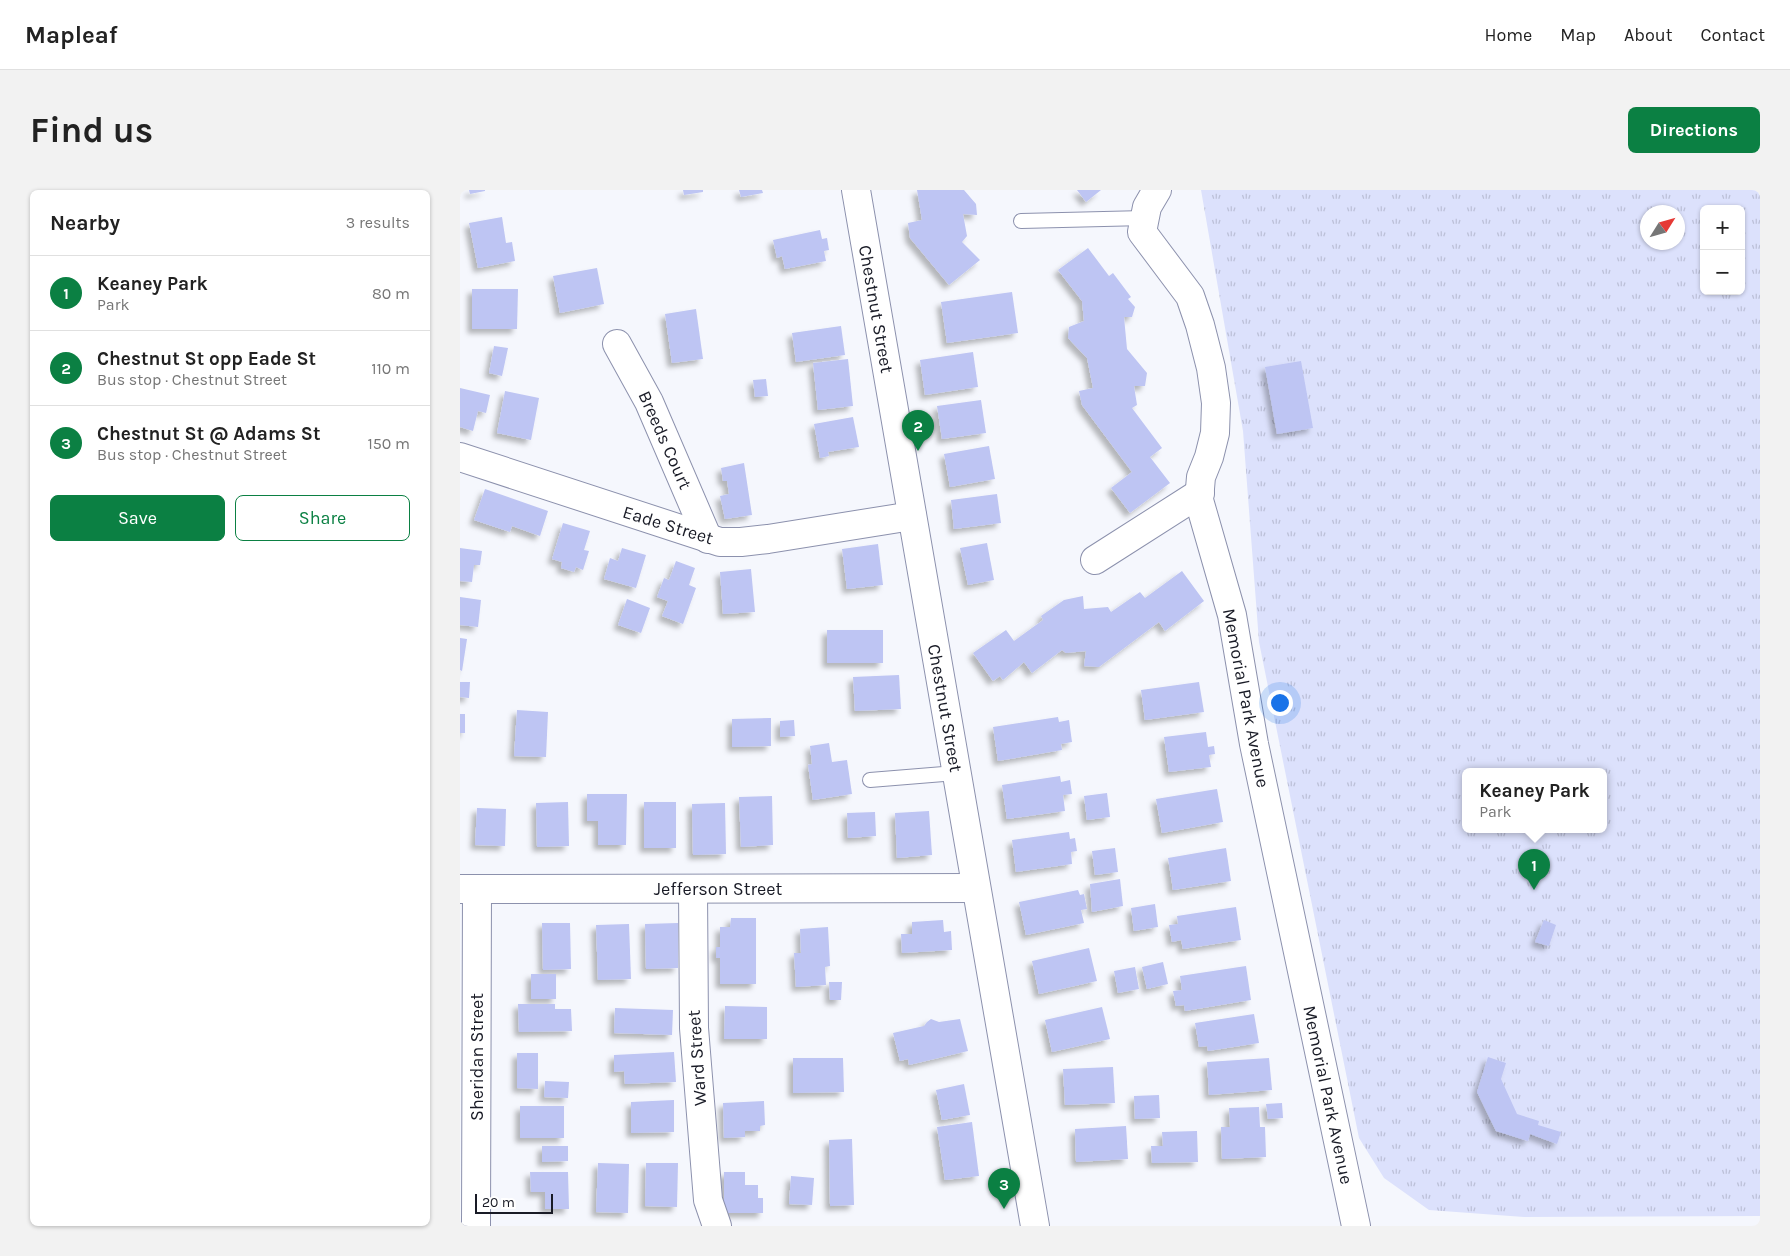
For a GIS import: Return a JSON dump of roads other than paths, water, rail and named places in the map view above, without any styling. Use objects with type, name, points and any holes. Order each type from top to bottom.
[{"type":"street","name":"Chestnut Street","points":[[856,190],[1035,1226]]},
{"type":"street","name":"Memorial Park Avenue","points":[[1157,190],[1146,207],[1142,232],[1190,296],[1211,368],[1216,403],[1215,433],[1209,457],[1201,477],[1199,500],[1232,614],[1254,744],[1356,1226]]},
{"type":"street","name":"Breeds Court","points":[[617,344],[649,402],[708,539]]},
{"type":"street","name":"Eade Street","points":[[460,457],[720,542],[768,540],[912,516]]},
{"type":"street","points":[[1095,560],[1200,492]]},
{"type":"street","name":"Jefferson Street","points":[[468,889],[976,888]]},
{"type":"street","name":"Sheridan Street","points":[[468,889],[468,1042],[476,1226]]},
{"type":"street","name":"Ward Street","points":[[693,889],[694,1028],[708,1200],[716,1226]]},
{"type":"lane","points":[[1021,221],[1145,218]]},
{"type":"lane","points":[[870,780],[956,773]]},
{"type":"place","name":"Chestnut St opp Eade St","points":[[918,451]]},
{"type":"place","name":"Keaney Park","points":[[1534,890]]},
{"type":"place","name":"Chestnut St @ Adams St","points":[[1004,1209]]}]
